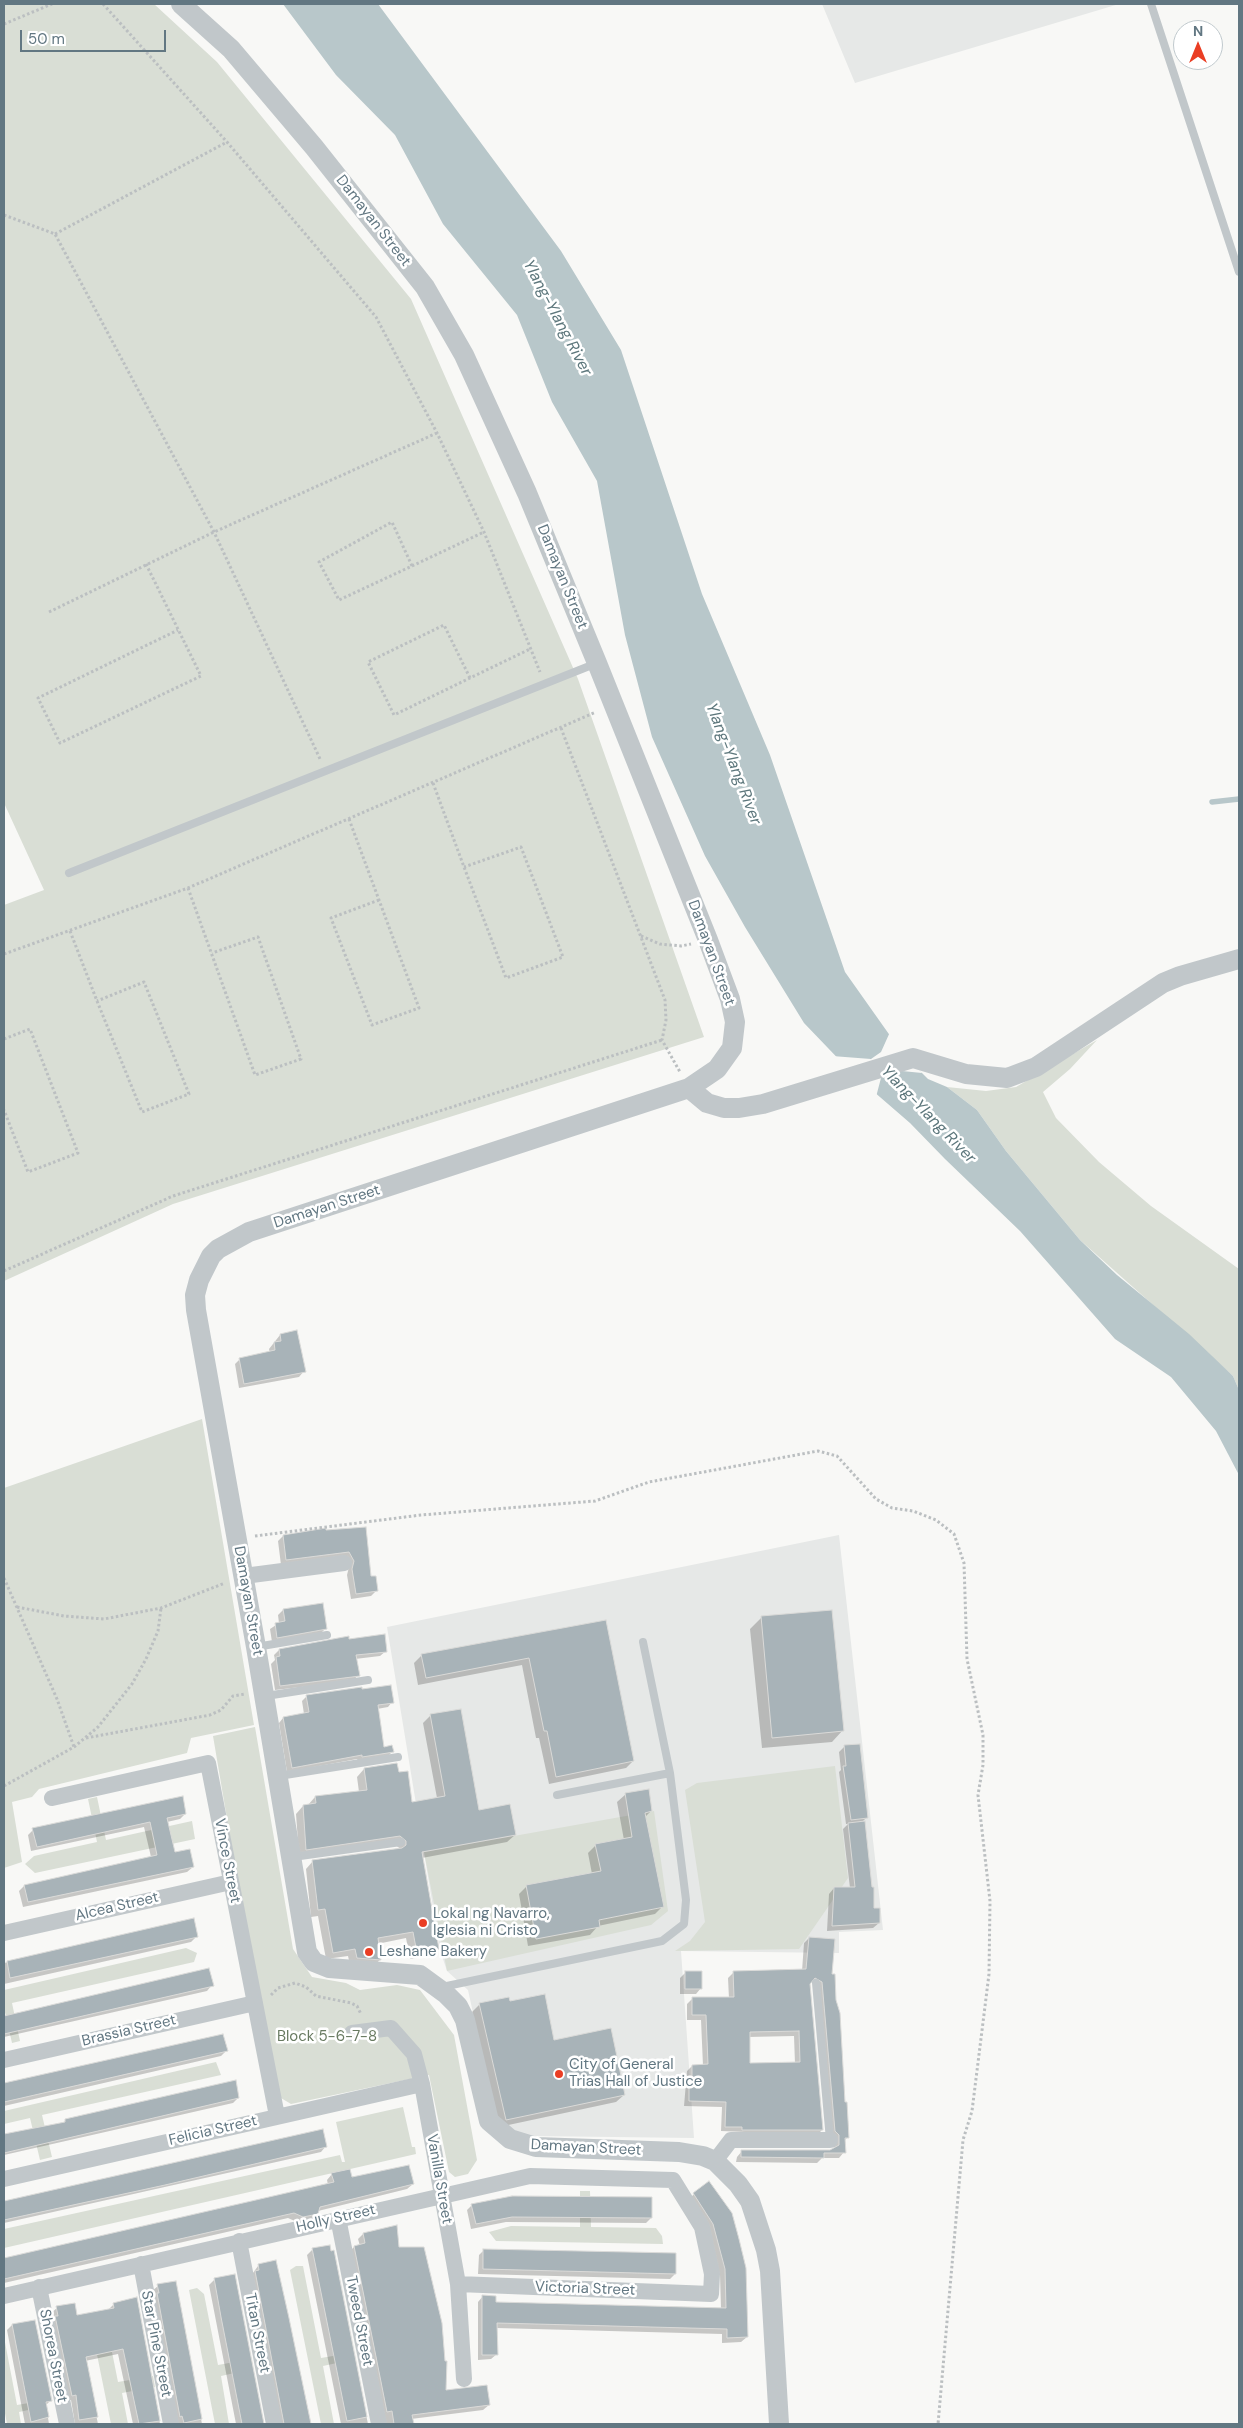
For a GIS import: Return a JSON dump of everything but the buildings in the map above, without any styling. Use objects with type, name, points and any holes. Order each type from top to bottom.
[{"type":"street","name":"Damayan Street","points":[[182,4],[231,49],[271,95],[401,256],[436,303],[464,355],[498,428],[597,663],[708,940],[730,999],[735,1022],[732,1048],[717,1069],[689,1088],[249,1232],[218,1249],[211,1256],[198,1280],[195,1295],[196,1310],[244,1576],[307,1952],[314,1962],[341,1969],[420,1975],[458,2006],[466,2020],[489,2121],[510,2140],[536,2146],[680,2152],[703,2156],[715,2161],[738,2184],[750,2202],[766,2250],[770,2271],[779,2424]]},
{"type":"street","points":[[689,1088],[707,1103],[724,1108],[739,1108],[763,1104],[913,1058],[966,1074],[989,1078],[1007,1078],[1036,1067],[1163,983],[1180,976],[1239,959]]},
{"type":"street","points":[[244,1576],[344,1563]]},
{"type":"street","name":"Vince Street","points":[[52,1798],[208,1763],[277,2116]]},
{"type":"street","name":"Alcea Street","points":[[4,1933],[231,1882]]},
{"type":"street","name":"Brassia Street","points":[[4,2060],[254,2002]]},
{"type":"street","name":"Vanilla Street","points":[[360,2032],[392,2028],[401,2036],[414,2054],[422,2084],[458,2284],[464,2379]]},
{"type":"street","name":"Felicia Street","points":[[4,2179],[422,2084]]},
{"type":"street","points":[[715,2161],[731,2140],[830,2140]]},
{"type":"street","name":"Holly Street","points":[[4,2296],[442,2194],[530,2176],[673,2180],[702,2227],[712,2274],[711,2294]]},
{"type":"street","name":"Tweed Street","points":[[338,2218],[379,2424]]},
{"type":"street","name":"Titan Street","points":[[239,2241],[274,2424]]},
{"type":"street","name":"Star Pine Street","points":[[141,2264],[171,2424]]},
{"type":"street","name":"Victoria Street","points":[[458,2284],[711,2294]]},
{"type":"street","name":"Shorea Street","points":[[39,2287],[67,2424]]},
{"type":"lane","points":[[1151,4],[1239,272]]},
{"type":"lane","points":[[70,873],[544,682],[597,663]]},
{"type":"lane","points":[[256,1647],[327,1635]]},
{"type":"lane","points":[[438,1988],[662,1941],[684,1924],[686,1900],[670,1773],[643,1642]]},
{"type":"lane","points":[[264,1696],[368,1680]]},
{"type":"lane","points":[[277,1777],[398,1757]]},
{"type":"lane","points":[[557,1795],[670,1773]]},
{"type":"lane","points":[[291,1858],[401,1842]]},
{"type":"lane","points":[[816,1982],[830,2140]]},
{"type":"path","points":[[4,24],[52,4]]},
{"type":"path","points":[[103,4],[228,142],[376,317],[437,433],[484,532],[544,682]]},
{"type":"path","points":[[55,234],[228,142]]},
{"type":"path","points":[[4,215],[55,234],[214,532],[326,770]]},
{"type":"path","points":[[49,612],[214,532],[437,433]]},
{"type":"path","points":[[412,566],[392,522],[319,562],[339,600],[412,566],[484,532]]},
{"type":"path","points":[[146,564],[201,676],[60,743],[38,698],[178,630]]},
{"type":"path","points":[[470,678],[444,625],[368,662],[394,715],[530,649]]},
{"type":"path","points":[[4,954],[188,888],[562,728],[613,704]]},
{"type":"path","points":[[562,728],[665,1000],[666,1020],[662,1040],[689,1088]]},
{"type":"path","points":[[433,783],[464,868],[506,978],[563,957],[522,847],[464,868]]},
{"type":"path","points":[[349,819],[420,1008],[372,1025],[331,918],[379,900]]},
{"type":"path","points":[[188,888],[255,1075],[301,1059],[258,937],[212,953]]},
{"type":"path","points":[[70,931],[142,1112],[189,1094],[144,982],[98,1001]]},
{"type":"path","points":[[641,936],[660,944],[681,946],[708,940]]},
{"type":"path","points":[[4,1039],[30,1029],[78,1153],[28,1172],[4,1110]]},
{"type":"path","points":[[4,1271],[173,1196],[662,1040]]},
{"type":"path","points":[[237,1538],[421,1515],[595,1501],[649,1482],[818,1451],[837,1456],[876,1499],[892,1508],[913,1511],[936,1520],[954,1534],[964,1563],[967,1659],[983,1735],[983,1764],[978,1795],[990,1901],[989,1974],[972,2111],[963,2140],[938,2424]]},
{"type":"path","points":[[17,1607],[64,1616],[104,1619],[161,1608],[244,1576]]},
{"type":"path","points":[[4,1578],[58,1699],[74,1747]]},
{"type":"path","points":[[4,1786],[74,1747],[86,1738],[112,1711],[137,1676],[158,1632],[161,1608]]},
{"type":"path","points":[[86,1738],[210,1715],[222,1710],[233,1696],[240,1694],[264,1696]]},
{"type":"path","points":[[254,2002],[271,1995],[278,1988],[294,1984],[306,1987],[316,1996],[345,2001],[356,2006],[360,2032]]},
{"type":"shaded area","points":[[822,4],[1119,4],[855,83]]},
{"type":"shaded area","points":[[839,1535],[883,1930],[839,1932],[839,1953],[681,1951],[694,2138],[532,2136],[513,2131],[495,2114],[468,1990],[447,1971],[440,1950],[387,1627]]},
{"type":"green space","points":[[4,4],[154,4],[217,62],[411,299],[578,679],[704,1037],[173,1204],[4,1281],[4,905],[44,890],[4,803]]},
{"type":"green space","points":[[1097,1040],[1070,1069],[1043,1092],[1056,1118],[1099,1162],[1151,1206],[1239,1269],[1239,1390],[1233,1376],[1080,1240],[1006,1151],[977,1110],[947,1087],[986,1091],[1016,1087]]},
{"type":"green space","points":[[202,1419],[254,1725],[191,1738],[187,1753],[39,1789],[32,1797],[12,1802],[22,1862],[4,1868],[4,1488]]},
{"type":"green space","name":"Block 5-6-7-8","points":[[255,1727],[293,1949],[312,1977],[346,1983],[360,1990],[397,1985],[420,1990],[454,2035],[477,2160],[468,2174],[455,2177],[449,2172],[429,2075],[291,2104],[281,2098],[255,1984],[213,1736]]},
{"type":"green space","points":[[835,1766],[848,1878],[799,1949],[675,1951],[690,1941],[705,1922],[685,1790],[697,1783]]},
{"type":"green space","points":[[97,1797],[106,1840],[192,1821],[195,1839],[35,1873],[25,1864],[34,1856],[97,1842],[88,1799]]},
{"type":"green space","points":[[654,1811],[668,1911],[651,1925],[447,1971],[424,1852]]},
{"type":"green space","points":[[186,1948],[197,1953],[194,1962],[12,2003],[20,2041],[12,2043],[4,2008],[4,1990]]},
{"type":"green space","points":[[216,2062],[221,2075],[42,2115],[52,2157],[40,2160],[30,2118],[4,2124],[4,2111]]},
{"type":"green space","points":[[403,2107],[412,2147],[415,2147],[416,2154],[4,2248],[4,2229],[340,2155],[342,2162],[345,2162],[336,2122]]},
{"type":"green space","points":[[580,2191],[590,2191],[591,2227],[656,2228],[662,2236],[663,2244],[496,2241],[489,2232],[511,2226],[580,2227]]},
{"type":"green space","points":[[296,2266],[303,2266],[321,2358],[350,2353],[351,2360],[323,2366],[334,2424],[321,2424],[290,2270]]},
{"type":"green space","points":[[197,2288],[204,2294],[218,2365],[250,2359],[253,2369],[221,2376],[229,2424],[215,2424],[189,2290]]},
{"type":"green space","points":[[89,2315],[105,2317],[118,2382],[153,2376],[155,2387],[122,2393],[128,2424],[111,2424]]},
{"type":"green space","points":[[4,2337],[17,2405],[46,2400],[47,2406],[19,2412],[21,2424],[7,2424],[4,2408]]},
{"type":"water","name":"Ylang-Ylang River","points":[[283,4],[378,4],[561,251],[621,350],[702,594],[770,755],[845,972],[903,1054],[928,1079],[947,1087],[977,1110],[1006,1151],[1080,1240],[1117,1275],[1189,1334],[1233,1376],[1239,1390],[1239,1475],[1216,1431],[1171,1377],[1115,1339],[1020,1231],[910,1123],[851,1072],[804,1023],[745,927],[705,856],[652,737],[625,635],[597,481],[552,402],[517,315],[443,224],[395,135],[336,75]]},
{"type":"pier","points":[[890,1032],[922,1073],[892,1070],[881,1078],[876,1097],[832,1056],[871,1059],[881,1052]]},
{"type":"waterway","points":[[1212,802],[1239,799]]},
{"type":"place","name":"Lokal ng Navarro, Iglesia ni Cristo","points":[[423,1923]]},
{"type":"place","name":"Leshane Bakery","points":[[369,1952]]},
{"type":"place","name":"City of General Trias Hall of Justice","points":[[559,2074]]}]
